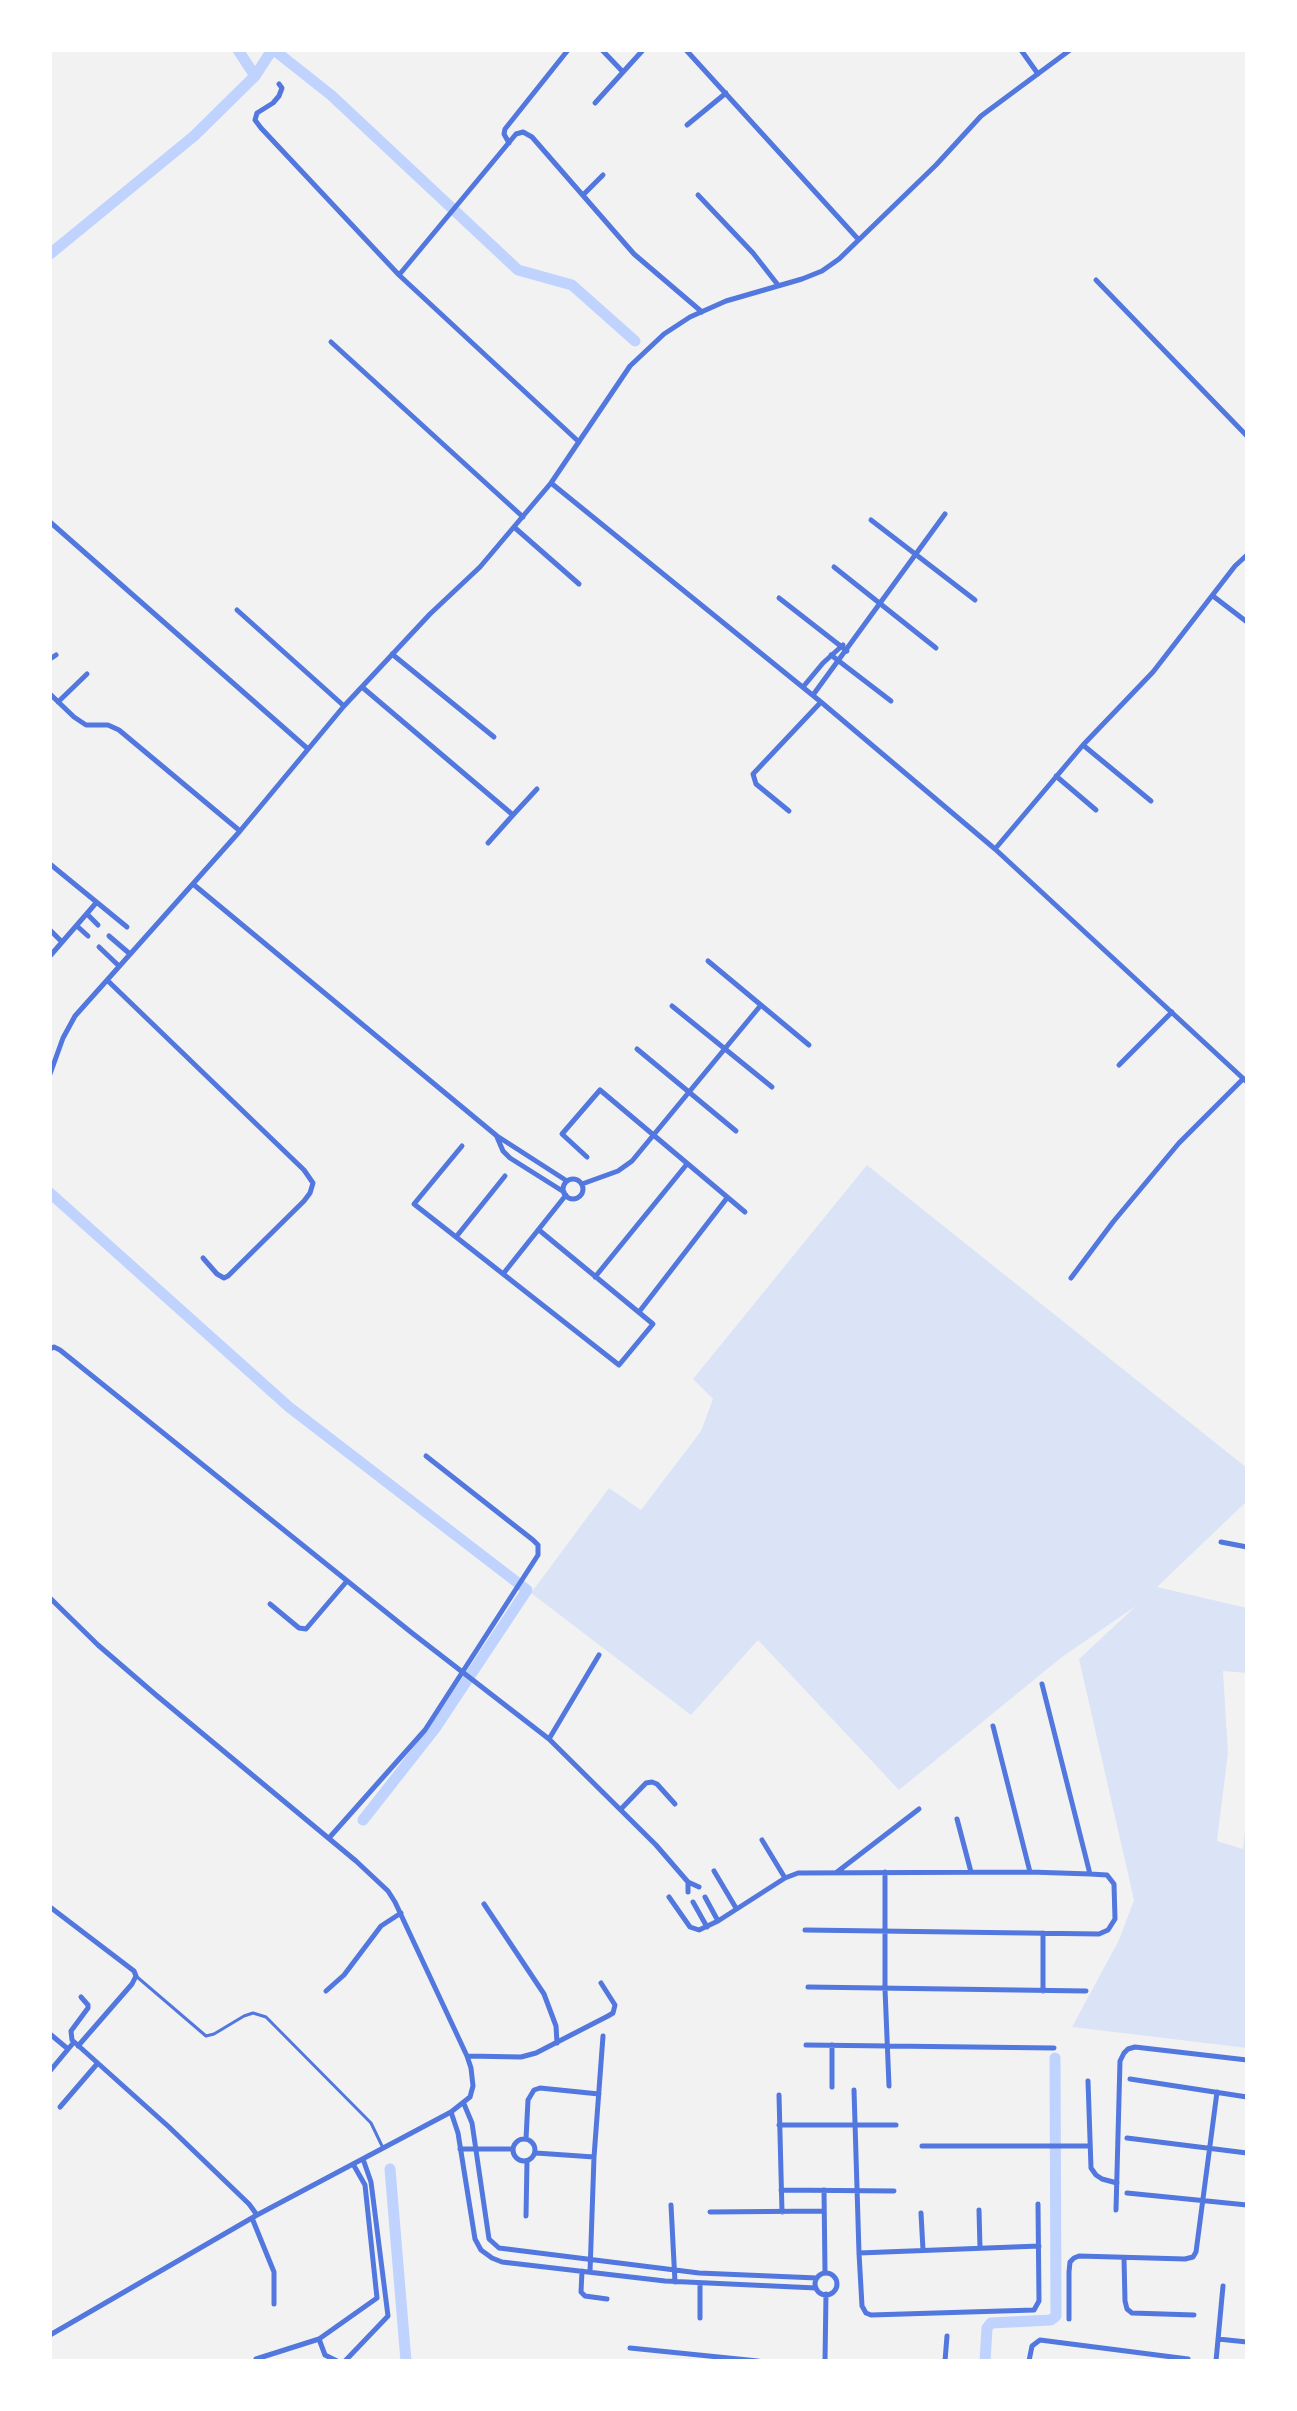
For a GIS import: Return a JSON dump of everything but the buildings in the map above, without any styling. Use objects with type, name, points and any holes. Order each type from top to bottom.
[{"type":"street","points":[[509,143],[505,129],[568,50]]},
{"type":"street","points":[[602,50],[623,72]]},
{"type":"street","points":[[595,103],[643,50]]},
{"type":"street","points":[[686,50],[858,239]]},
{"type":"street","points":[[1021,50],[1038,74]]},
{"type":"street","points":[[50,1074],[75,1016],[240,831],[344,706],[480,567],[523,517],[551,483],[630,366],[664,334],[690,317],[726,301],[822,271],[839,259],[936,165],[981,116],[1070,50]]},
{"type":"street","points":[[279,84],[282,88],[279,96],[257,113],[255,120],[261,128],[399,275],[579,442]]},
{"type":"street","points":[[687,125],[726,93]]},
{"type":"street","points":[[399,275],[516,134],[523,132],[532,137],[634,254],[702,312]]},
{"type":"street","points":[[583,195],[603,175]]},
{"type":"street","points":[[698,195],[753,253],[778,285]]},
{"type":"street","points":[[1096,280],[1247,436]]},
{"type":"street","points":[[331,342],[523,517]]},
{"type":"street","points":[[551,483],[813,695],[995,849],[1245,1080],[1179,1143],[1071,1278]]},
{"type":"street","points":[[813,695],[945,514]]},
{"type":"street","points":[[871,520],[975,600]]},
{"type":"street","points":[[50,522],[308,749]]},
{"type":"street","points":[[514,527],[579,584]]},
{"type":"street","points":[[995,849],[1083,745],[1153,672],[1235,566],[1247,555]]},
{"type":"street","points":[[834,567],[936,648]]},
{"type":"street","points":[[1213,596],[1247,622]]},
{"type":"street","points":[[779,598],[847,651]]},
{"type":"street","points":[[237,610],[344,706]]},
{"type":"street","points":[[803,687],[831,655],[851,641]]},
{"type":"street","points":[[392,654],[494,737]]},
{"type":"street","points":[[831,655],[891,701]]},
{"type":"street","points":[[58,702],[87,674]]},
{"type":"street","points":[[362,687],[513,815]]},
{"type":"street","points":[[50,694],[86,725],[108,725],[119,730],[240,831]]},
{"type":"street","points":[[789,811],[756,784],[753,774],[821,702]]},
{"type":"street","points":[[1083,745],[1151,801]]},
{"type":"street","points":[[1056,776],[1096,810]]},
{"type":"street","points":[[488,843],[537,789]]},
{"type":"street","points":[[50,864],[127,927]]},
{"type":"street","points":[[193,884],[497,1136],[567,1181],[575,1179],[582,1184]]},
{"type":"street","points":[[50,956],[96,903]]},
{"type":"street","points":[[87,914],[98,925]]},
{"type":"street","points":[[76,926],[88,936]]},
{"type":"street","points":[[50,930],[62,942]]},
{"type":"street","points":[[109,936],[130,954]]},
{"type":"street","points":[[99,947],[119,966]]},
{"type":"street","points":[[708,961],[809,1045]]},
{"type":"street","points":[[107,980],[304,1170],[313,1183],[304,1201],[228,1276],[224,1278],[217,1274],[203,1258]]},
{"type":"street","points":[[582,1184],[625,1167],[761,1005]]},
{"type":"street","points":[[672,1006],[772,1087]]},
{"type":"street","points":[[1119,1065],[1172,1012]]},
{"type":"street","points":[[637,1049],[736,1131]]},
{"type":"street","points":[[587,1157],[562,1134],[600,1090],[745,1212]]},
{"type":"street","points":[[497,1136],[503,1151],[510,1158],[565,1194],[574,1198],[581,1195],[582,1184]]},
{"type":"street","points":[[462,1146],[414,1204],[619,1365],[653,1324],[539,1230]]},
{"type":"street","points":[[595,1277],[687,1164]]},
{"type":"street","points":[[456,1237],[505,1176]]},
{"type":"street","points":[[503,1274],[565,1194],[567,1181]]},
{"type":"street","points":[[639,1312],[727,1198]]},
{"type":"street","points":[[50,1349],[60,1350],[549,1739],[621,1809],[688,1882],[699,1887]]},
{"type":"street","points":[[329,1839],[413,1745],[465,1675],[538,1555],[538,1545],[512,1522],[426,1456]]},
{"type":"street","points":[[1221,1542],[1247,1547]]},
{"type":"street","points":[[270,1604],[299,1628],[306,1629],[347,1581]]},
{"type":"street","points":[[50,1598],[98,1645],[388,1891],[467,2056],[473,2086],[470,2097],[451,2112],[255,2217],[50,2335]]},
{"type":"street","points":[[549,1739],[599,1655]]},
{"type":"street","points":[[1042,1684],[1090,1874]]},
{"type":"street","points":[[993,1726],[1030,1872]]},
{"type":"street","points":[[621,1809],[646,1783],[652,1782],[675,1804]]},
{"type":"street","points":[[836,1872],[919,1809]]},
{"type":"street","points":[[957,1819],[971,1872]]},
{"type":"street","points":[[762,1840],[785,1878]]},
{"type":"street","points":[[714,1871],[736,1908]]},
{"type":"street","points":[[885,1872],[889,2086]]},
{"type":"street","points":[[669,1897],[690,1927],[699,1930],[798,1873],[1090,1874],[1107,1875],[1114,1884],[1115,1919],[1108,1930],[1099,1934],[805,1930]]},
{"type":"street","points":[[688,1882],[688,1892]]},
{"type":"street","points":[[705,1897],[718,1921]]},
{"type":"street","points":[[693,1902],[707,1927]]},
{"type":"street","points":[[484,1904],[544,1994],[556,2026],[557,2043]]},
{"type":"street","points":[[50,1907],[134,1971],[136,1976],[132,1984],[50,2071]]},
{"type":"street","points":[[326,1991],[344,1975],[381,1926],[401,1913]]},
{"type":"street","points":[[1043,1933],[1043,1991]]},
{"type":"street","points":[[467,2056],[521,2057],[557,2043],[613,2013],[615,2005],[601,1983]]},
{"type":"street","points":[[808,1987],[1086,1991]]},
{"type":"street","points":[[81,1997],[88,2008],[71,2031],[76,2044],[249,2204],[274,2272],[274,2304]]},
{"type":"street","points":[[50,2034],[68,2049]]},
{"type":"street","points":[[590,2272],[603,2036]]},
{"type":"street","points":[[806,2045],[1054,2048]]},
{"type":"street","points":[[832,2045],[832,2087]]},
{"type":"street","points":[[1116,2210],[1120,2061],[1128,2049],[1175,2050],[1247,2060]]},
{"type":"street","points":[[60,2107],[97,2064]]},
{"type":"street","points":[[1130,2079],[1247,2097]]},
{"type":"street","points":[[1088,2081],[1091,2168],[1096,2175],[1117,2183]]},
{"type":"street","points":[[526,2139],[528,2100],[534,2090],[599,2094]]},
{"type":"street","points":[[854,2090],[859,2253],[862,2306],[866,2313],[1031,2311],[1038,2307],[1038,2204]]},
{"type":"street","points":[[1069,2319],[1070,2262],[1079,2256],[1124,2259],[1193,2257],[1198,2244],[1217,2092]]},
{"type":"street","points":[[779,2095],[782,2212]]},
{"type":"street","points":[[464,2104],[472,2123],[492,2244],[508,2251],[673,2271],[817,2278],[825,2272]]},
{"type":"street","points":[[451,2112],[456,2123],[475,2239],[481,2250],[492,2258],[502,2262],[675,2282],[816,2288],[826,2294],[834,2291],[837,2284],[833,2275],[825,2272]]},
{"type":"street","points":[[779,2125],[896,2125]]},
{"type":"street","points":[[1127,2138],[1247,2153]]},
{"type":"street","points":[[513,2149],[518,2141],[526,2139],[534,2144],[535,2153]]},
{"type":"street","points":[[922,2146],[1090,2146]]},
{"type":"street","points":[[460,2149],[513,2149]]},
{"type":"street","points":[[513,2149],[516,2157],[527,2161]]},
{"type":"street","points":[[526,2216],[527,2161],[535,2153],[594,2157]]},
{"type":"street","points":[[345,2361],[388,2316],[371,2182],[363,2159]]},
{"type":"street","points":[[256,2359],[319,2339],[377,2298],[365,2185],[353,2164]]},
{"type":"street","points":[[781,2190],[894,2191]]},
{"type":"street","points":[[824,2190],[825,2272]]},
{"type":"street","points":[[1127,2193],[1247,2205]]},
{"type":"street","points":[[671,2205],[675,2282]]},
{"type":"street","points":[[979,2210],[980,2248]]},
{"type":"street","points":[[710,2212],[824,2211]]},
{"type":"street","points":[[921,2213],[923,2250]]},
{"type":"street","points":[[859,2253],[1039,2246]]},
{"type":"street","points":[[1124,2259],[1127,2309],[1132,2313],[1194,2315]]},
{"type":"street","points":[[582,2271],[581,2292],[585,2296],[607,2299]]},
{"type":"street","points":[[816,2288],[817,2278]]},
{"type":"street","points":[[700,2284],[700,2318]]},
{"type":"street","points":[[1216,2361],[1223,2286]]},
{"type":"street","points":[[825,2361],[826,2294]]},
{"type":"street","points":[[945,2361],[947,2336]]},
{"type":"street","points":[[319,2339],[325,2355],[337,2361]]},
{"type":"street","points":[[1218,2339],[1247,2342]]},
{"type":"street","points":[[1029,2361],[1032,2346],[1040,2340],[1188,2359]]},
{"type":"street","points":[[630,2348],[702,2359],[758,2361]]},
{"type":"lane","points":[[136,1976],[209,2037],[253,2013],[266,2017],[371,2123],[383,2148]]},
{"type":"shaded area","points":[[867,1165],[1247,1468],[1247,1501],[1157,1587],[1247,1608],[1247,1673],[1223,1671],[1228,1753],[1217,1841],[1243,1849],[1247,1813],[1247,2048],[1072,2027],[1119,1940],[1134,1900],[1079,1659],[1136,1606],[1062,1657],[899,1790],[758,1640],[691,1715],[531,1593],[609,1488],[641,1510],[701,1431],[713,1399],[693,1379]]},
{"type":"waterway","points":[[238,50],[255,76]]},
{"type":"waterway","points":[[50,254],[194,136],[255,76],[272,50]]},
{"type":"waterway","points":[[274,50],[331,95],[518,270],[572,285],[635,341]]},
{"type":"waterway","points":[[50,1193],[289,1407],[527,1590],[436,1727],[363,1820]]},
{"type":"waterway","points":[[985,2361],[987,2328],[991,2323],[1051,2320],[1056,2316],[1055,2058]]},
{"type":"waterway","points":[[390,2169],[406,2361]]}]
